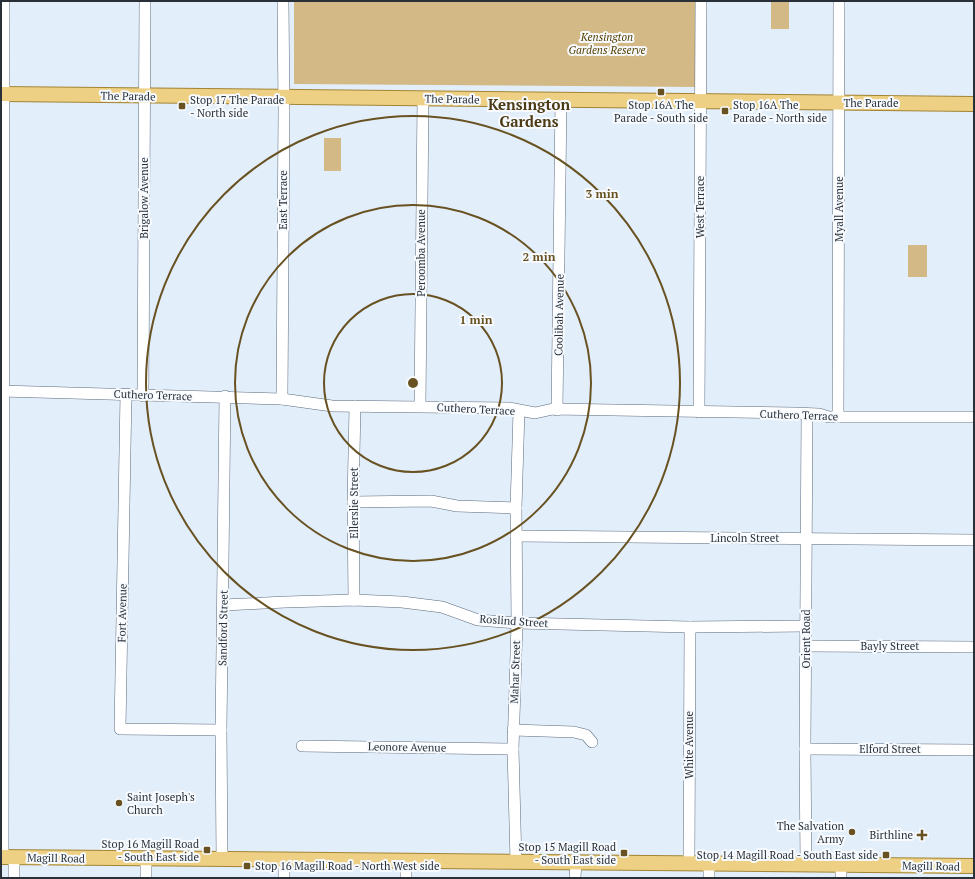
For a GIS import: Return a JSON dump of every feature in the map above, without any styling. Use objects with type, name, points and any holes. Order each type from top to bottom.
[{"type":"main road","name":"The Parade","points":[[3,94],[974,104]]},
{"type":"main road","name":"Magill Road","points":[[6,857],[806,864],[841,871],[942,866],[974,866]]},
{"type":"main road","points":[[942,866],[961,878]]},
{"type":"main road","points":[[972,878],[974,874]]},
{"type":"street","points":[[4,1],[2,391],[6,857],[14,878]]},
{"type":"street","name":"Brigalow Avenue","points":[[143,396],[144,1]]},
{"type":"street","name":"East Terrace","points":[[282,398],[284,97],[283,1]]},
{"type":"street","name":"West Terrace","points":[[699,412],[701,1]]},
{"type":"street","name":"Myall Avenue","points":[[838,417],[839,1]]},
{"type":"street","name":"Peroomba Avenue","points":[[420,406],[423,99]]},
{"type":"street","name":"Coolibah Avenue","points":[[557,410],[561,100]]},
{"type":"street","name":"Cuthero Terrace","points":[[2,391],[126,394],[143,396],[282,398],[317,404],[509,408],[535,413],[548,410],[557,410],[819,414],[829,417],[974,417]]},
{"type":"street","name":"Fort Avenue","points":[[126,394],[120,729],[221,730]]},
{"type":"street","name":"Sandford Street","points":[[222,859],[221,730],[225,396]]},
{"type":"street","name":"Ellerslie Street","points":[[354,600],[353,502],[356,406]]},
{"type":"street","name":"Mahar Street","points":[[516,862],[513,749],[517,623],[516,508],[520,411]]},
{"type":"street","name":"Orient Road","points":[[806,864],[805,749],[807,414]]},
{"type":"street","points":[[353,502],[431,500],[457,506],[516,508]]},
{"type":"street","name":"Lincoln Street","points":[[516,536],[974,540]]},
{"type":"street","name":"Roslind Street","points":[[223,604],[354,600],[402,602],[442,607],[478,620],[517,623],[690,627],[806,626]]},
{"type":"street","name":"White Avenue","points":[[689,863],[690,627]]},
{"type":"street","name":"Bayly Street","points":[[806,646],[974,647]]},
{"type":"street","points":[[514,730],[574,732],[586,735],[592,742]]},
{"type":"street","name":"Leonore Avenue","points":[[302,746],[513,749]]},
{"type":"street","name":"Elford Street","points":[[805,749],[974,750]]},
{"type":"street","points":[[146,858],[146,878]]},
{"type":"street","points":[[284,860],[284,878]]},
{"type":"street","points":[[406,861],[406,878]]},
{"type":"street","points":[[575,878],[576,862]]},
{"type":"street","points":[[709,864],[709,878]]},
{"type":"green space","name":"Kensington Gardens Reserve","points":[[294,1],[696,1],[696,87],[294,84]]},
{"type":"green space","points":[[771,1],[789,1],[789,29],[771,29]]},
{"type":"green space","points":[[324,138],[341,138],[341,171],[324,171]]},
{"type":"green space","points":[[908,245],[927,245],[927,277],[908,277]]},
{"type":"place","name":"Stop 16A The Parade - South side","points":[[661,92]]},
{"type":"place","name":"Stop 17 The Parade - North side","points":[[182,106]]},
{"type":"place","name":"Stop 16A The Parade - North side","points":[[725,111]]},
{"type":"place","name":"Saint Joseph's Church","points":[[119,803]]},
{"type":"place","name":"The Salvation Army","points":[[852,832]]},
{"type":"place","name":"Birthline","points":[[922,835]]},
{"type":"place","name":"Stop 16 Magill Road - South East side","points":[[207,850]]},
{"type":"place","name":"Stop 15 Magill Road - South East side","points":[[624,853]]},
{"type":"place","name":"Stop 14 Magill Road - South East side","points":[[886,855]]},
{"type":"place","name":"Stop 16 Magill Road - North West side","points":[[247,866]]},
{"type":"district","name":"Kensington Gardens","points":[[529,114]]}]
